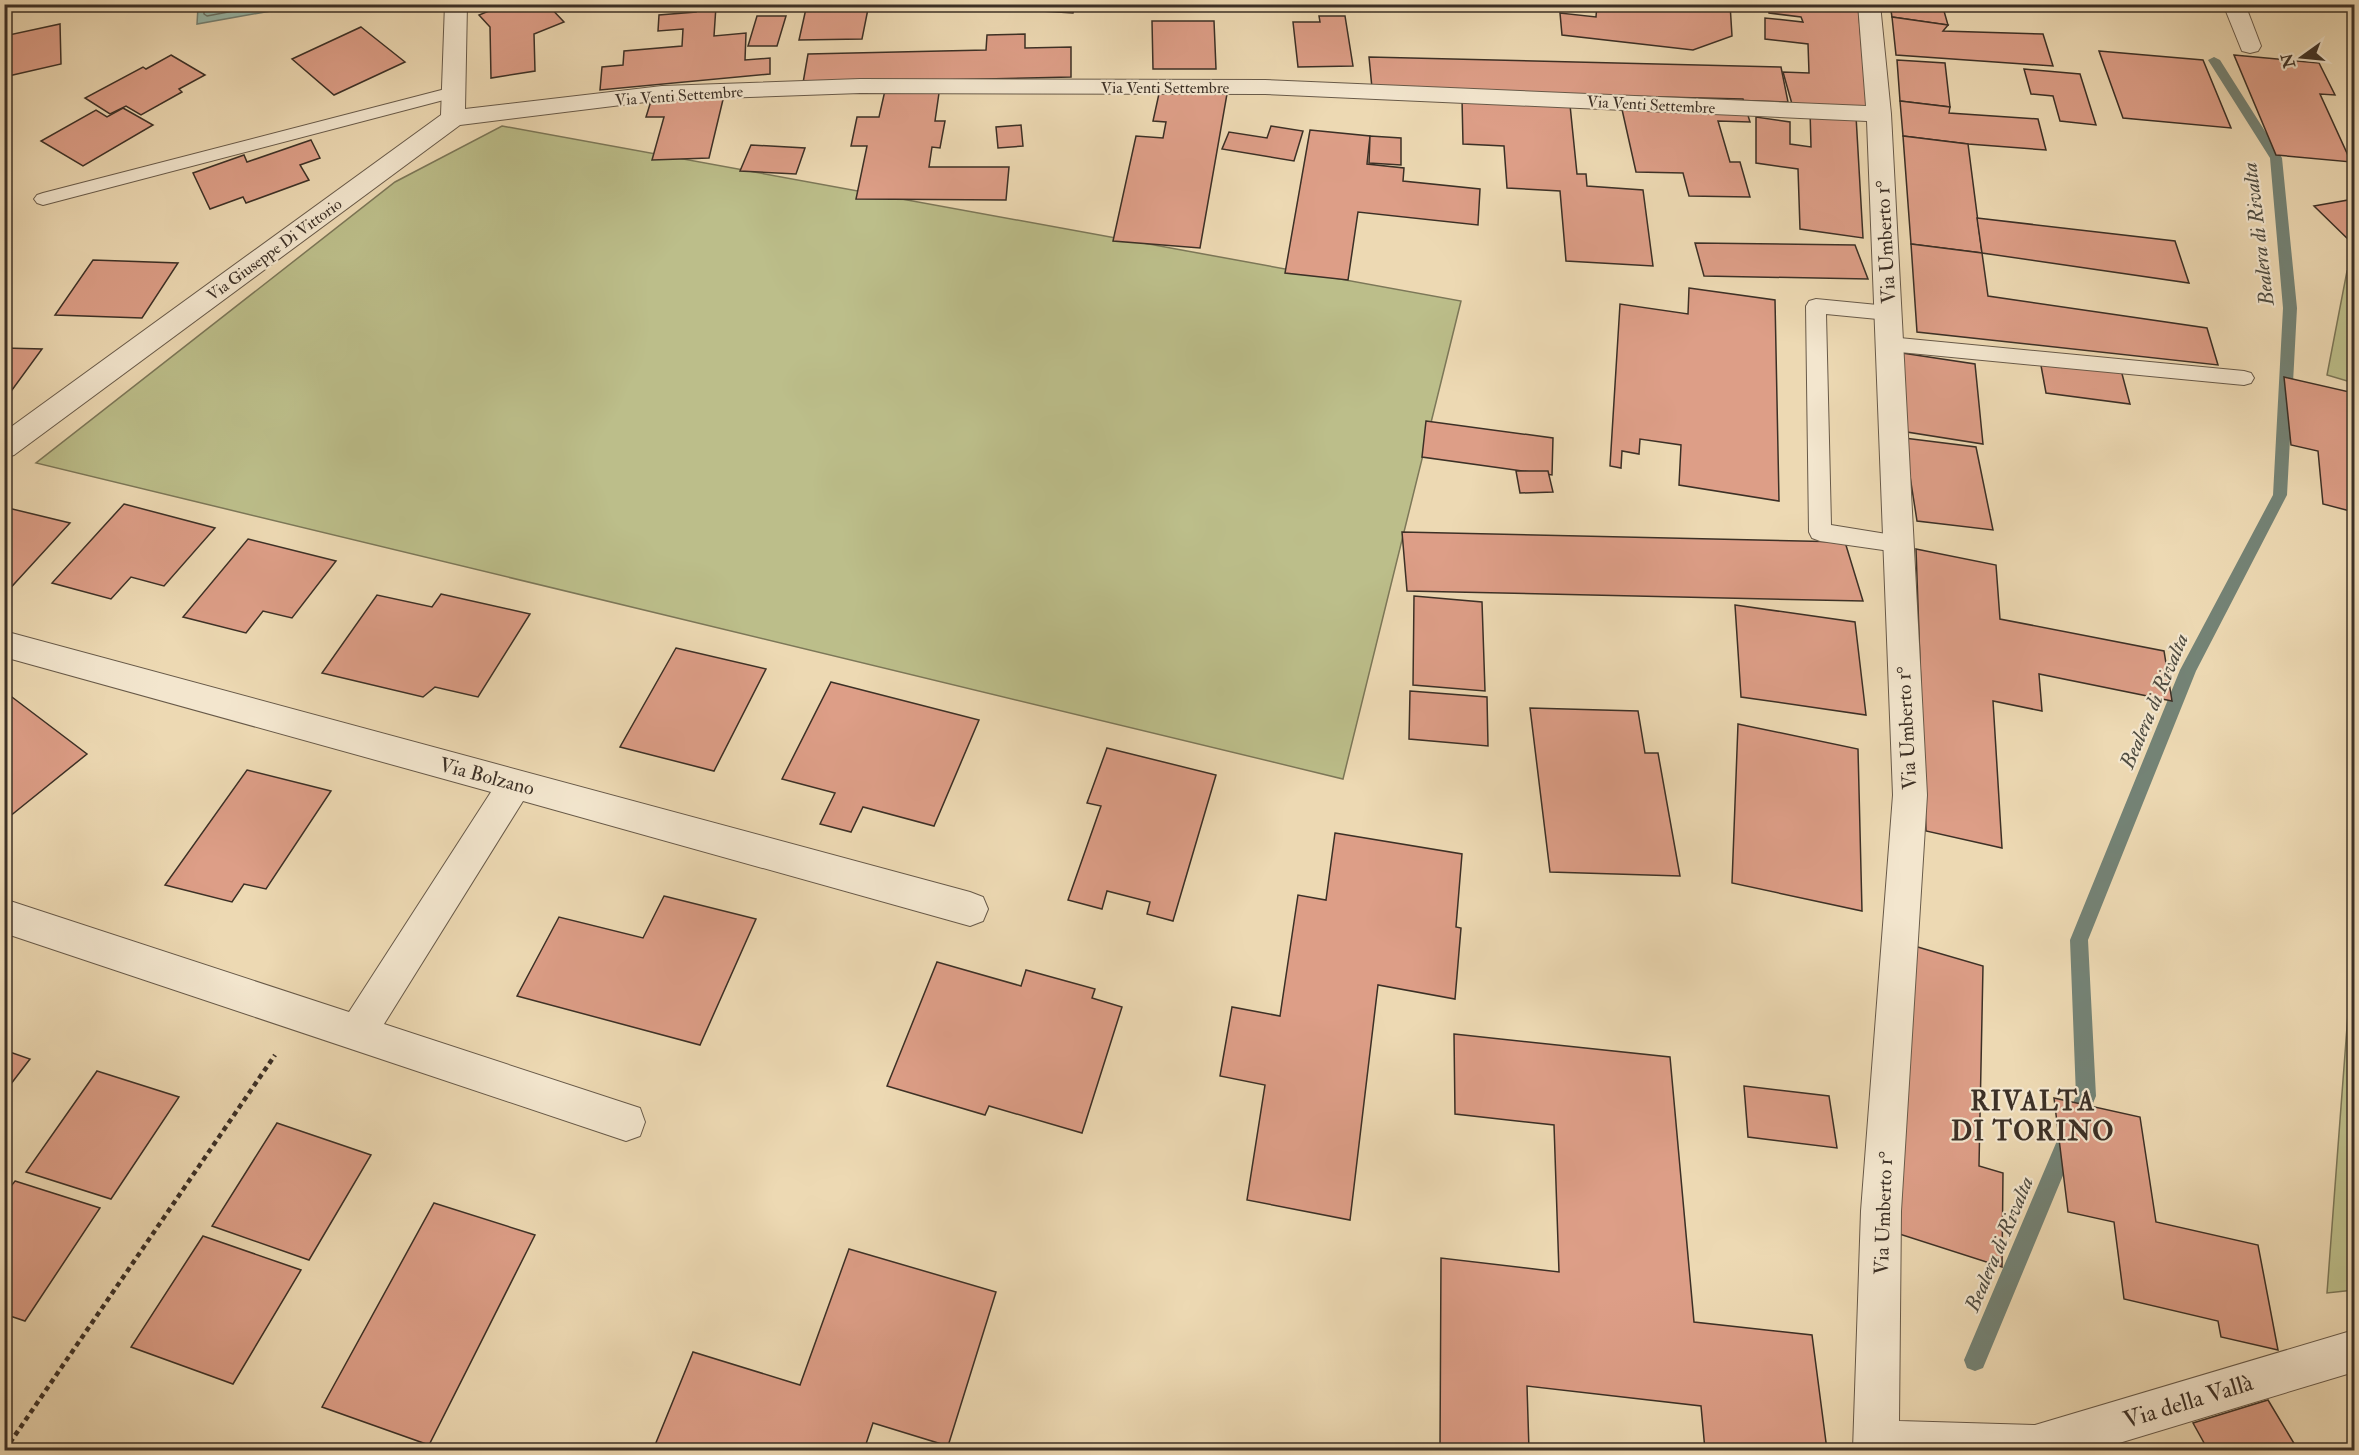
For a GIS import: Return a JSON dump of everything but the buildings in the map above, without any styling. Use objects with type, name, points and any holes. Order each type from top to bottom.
[{"type":"street","points":[[4,7],[12,4]]},
{"type":"street","points":[[453,118],[456,4]]},
{"type":"street","name":"Via Umberto 1°","points":[[1869,4],[1879,114],[1910,795],[1881,1211],[1876,1446]]},
{"type":"street","points":[[2234,4],[2250,46]]},
{"type":"street","name":"Via Venti Settembre","points":[[453,118],[662,93],[860,86],[1265,87],[1879,114]]},
{"type":"street","name":"Via Giuseppe Di Vittorio","points":[[4,447],[453,118]]},
{"type":"street","name":"Via Bolzano","points":[[4,644],[970,909]]},
{"type":"street","points":[[357,1033],[515,784]]},
{"type":"street","points":[[4,915],[626,1122]]},
{"type":"street","name":"Via della Vallà","points":[[1876,1446],[2035,1447],[2355,1351]]},
{"type":"lane","points":[[43,200],[453,92]]},
{"type":"lane","points":[[1897,543],[1820,532],[1816,306],[1889,328],[2244,378]]},
{"type":"path","points":[[5,1450],[303,1015]]},
{"type":"green space","points":[[502,126],[1461,301],[1343,779],[36,463],[395,182]]},
{"type":"green space","points":[[2347,271],[2354,272],[2354,383],[2327,375]]},
{"type":"green space","points":[[2354,934],[2354,1290],[2327,1293]]},
{"type":"water","points":[[276,5],[276,10],[197,24],[198,7]]},
{"type":"waterway","name":"Bealera di Rivalta","points":[[1975,1360],[2086,1096],[2079,940],[2188,670],[2280,495],[2290,308],[2276,158],[2214,60]]},
{"type":"district","name":"RIVALTA DI TORINO","points":[[2033,1116]]}]
